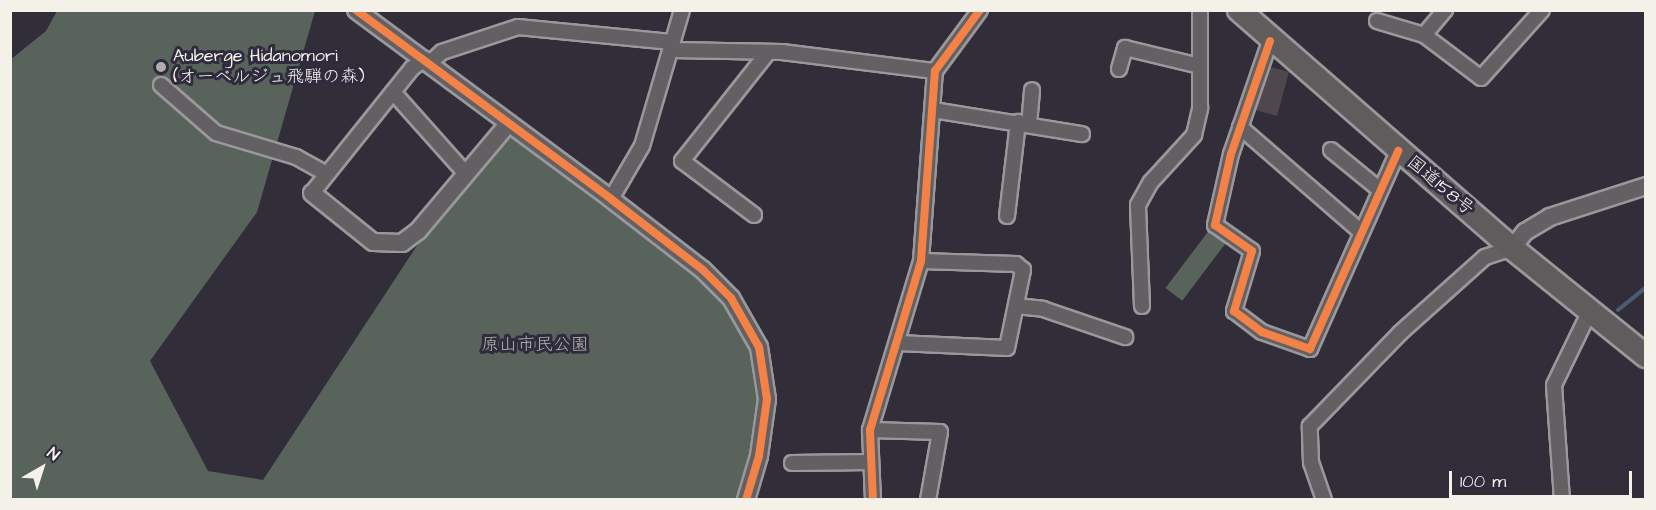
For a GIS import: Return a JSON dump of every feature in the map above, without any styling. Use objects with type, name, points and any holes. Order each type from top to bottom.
[{"type":"highway","name":"国道158号","points":[[1239,10],[1270,41],[1512,248],[1589,313],[1646,356]]},
{"type":"street","points":[[356,10],[611,199],[719,284],[751,330],[764,366],[767,399],[759,456],[746,500]]},
{"type":"street","points":[[611,199],[635,162],[681,10]]},
{"type":"street","points":[[873,500],[870,430],[921,261],[935,71],[980,10]]},
{"type":"street","points":[[1142,306],[1138,205],[1151,182],[1194,135],[1200,66],[1200,10]]},
{"type":"street","points":[[1424,35],[1446,10]]},
{"type":"street","points":[[1377,21],[1424,35],[1481,78],[1542,10]]},
{"type":"street","points":[[509,123],[418,231],[393,245],[373,242],[312,193],[393,92],[427,61],[442,52],[518,27],[671,46],[766,55],[782,52],[935,71]]},
{"type":"street","points":[[1270,41],[1240,127],[1215,225],[1252,251],[1234,311],[1262,332],[1310,349],[1360,231],[1398,151]]},
{"type":"street","points":[[1119,69],[1125,48],[1200,66]]},
{"type":"street","points":[[754,215],[682,161],[766,55]]},
{"type":"street","points":[[161,85],[216,133],[296,157],[327,174]]},
{"type":"street","points":[[1007,216],[1023,124],[1032,90]]},
{"type":"street","points":[[393,92],[466,174]]},
{"type":"street","points":[[933,110],[1082,134]]},
{"type":"street","points":[[1240,127],[1360,231]]},
{"type":"street","points":[[1331,150],[1380,190]]},
{"type":"street","points":[[1324,500],[1311,463],[1310,426],[1400,333],[1477,265],[1512,248],[1525,232],[1550,217],[1646,186]]},
{"type":"street","points":[[898,343],[1007,348],[1023,270],[1016,264],[921,261]]},
{"type":"street","points":[[1016,306],[1043,309],[1125,337]]},
{"type":"street","points":[[1562,500],[1554,385],[1589,313]]},
{"type":"street","points":[[870,430],[940,432],[928,500]]},
{"type":"street","points":[[792,463],[871,462]]},
{"type":"green space","name":"原山市民公園","points":[[57,11],[315,11],[257,212],[150,361],[208,471],[263,480],[422,238],[507,138],[514,137],[690,269],[730,310],[754,355],[759,394],[756,433],[738,499],[11,499],[10,60],[46,31]]},
{"type":"green space","points":[[1210,229],[1227,242],[1182,301],[1165,288]]},
{"type":"building","points":[[1271,67],[1289,72],[1277,116],[1256,110]]},
{"type":"waterway","points":[[1618,310],[1646,287]]},
{"type":"cycle path","points":[[356,10],[611,199],[703,270],[731,298],[759,347],[767,399],[759,456],[746,500]]},
{"type":"cycle path","points":[[873,500],[870,430],[921,261],[935,71],[980,10]]},
{"type":"cycle path","points":[[1270,41],[1231,154],[1215,225],[1252,251],[1234,311],[1262,332],[1310,349],[1398,151]]},
{"type":"place","name":"Auberge Hidanomori (オーベルジュ飛騨の森)","points":[[161,67]]}]
